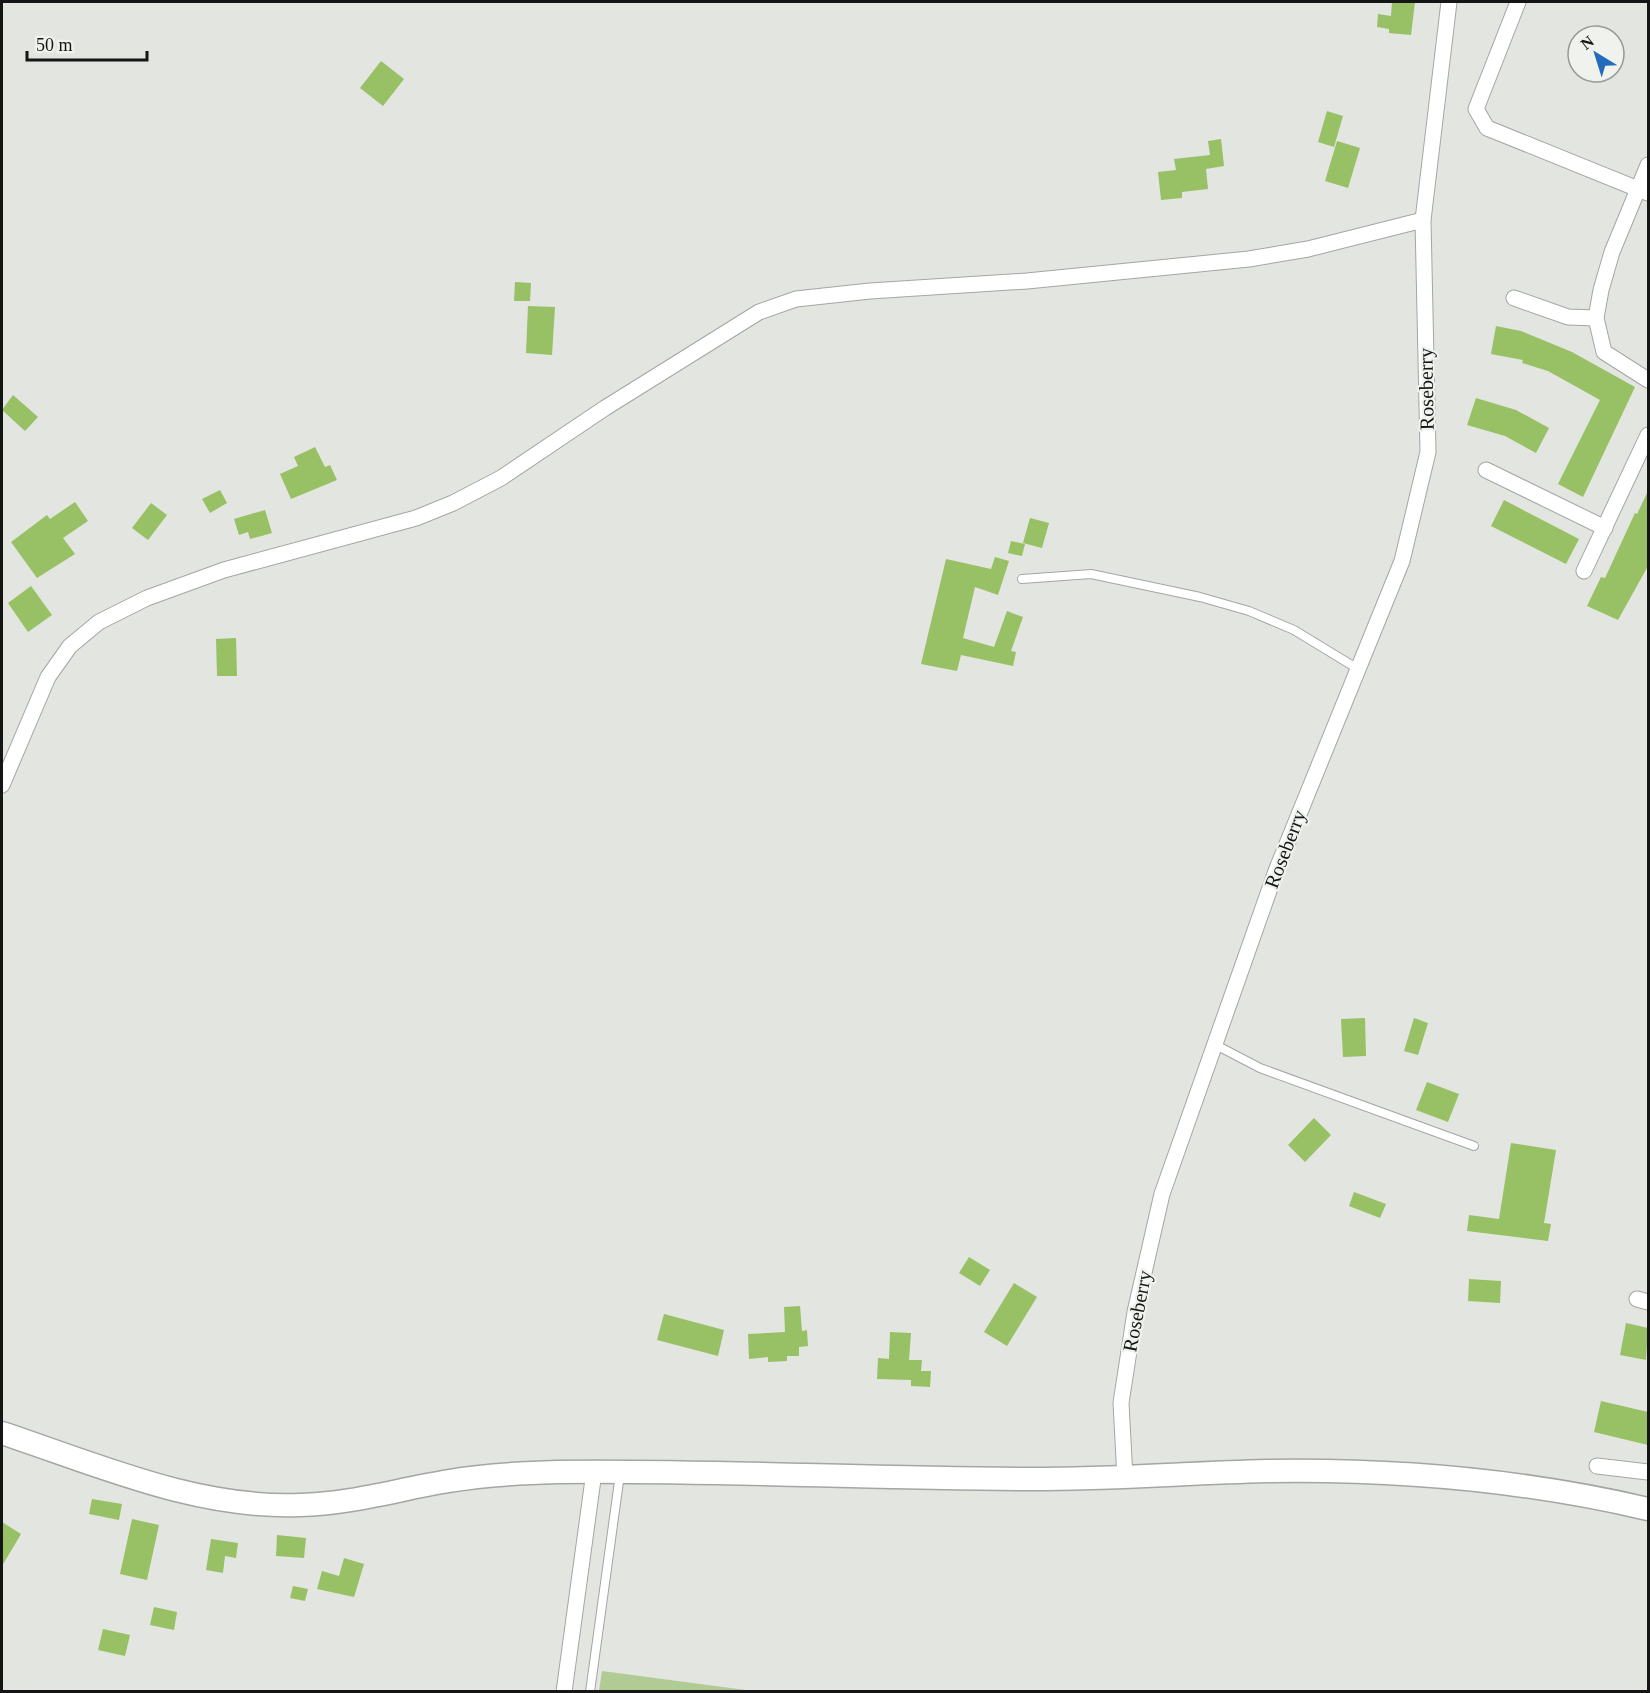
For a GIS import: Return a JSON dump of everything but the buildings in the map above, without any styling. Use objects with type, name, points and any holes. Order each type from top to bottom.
[{"type":"main road","points":[[2,1433],[180,1491],[264,1505],[327,1504],[448,1481],[499,1474],[620,1472],[1125,1478],[1268,1471],[1386,1474],[1523,1485],[1592,1496],[1648,1509]]},
{"type":"street","name":"Roseberry","points":[[1125,1478],[1120,1403],[1135,1312],[1162,1194],[1280,862],[1402,561],[1428,452],[1423,220],[1449,2]]},
{"type":"street","points":[[1518,2],[1476,109],[1480,119],[1487,128],[1644,191]]},
{"type":"street","points":[[1648,165],[1644,191],[1612,252],[1596,318],[1604,352],[1648,380]]},
{"type":"street","points":[[2,785],[48,677],[70,646],[99,622],[147,598],[225,570],[416,518],[453,503],[501,478],[605,408],[759,312],[777,304],[796,299],[870,291],[1027,281],[1249,259],[1308,249],[1423,220]]},
{"type":"street","points":[[1514,298],[1568,316],[1596,318]]},
{"type":"street","points":[[1584,571],[1648,435]]},
{"type":"street","points":[[1486,470],[1605,528]]},
{"type":"street","points":[[1598,1467],[1648,1472]]},
{"type":"street","points":[[564,1692],[594,1472]]},
{"type":"lane","points":[[1022,579],[1091,574],[1200,597],[1249,611],[1294,630],[1358,669]]},
{"type":"lane","points":[[1214,1044],[1260,1068],[1474,1146]]},
{"type":"lane","points":[[590,1692],[620,1472]]},
{"type":"green space","points":[[602,1671],[753,1691],[599,1691]]}]
